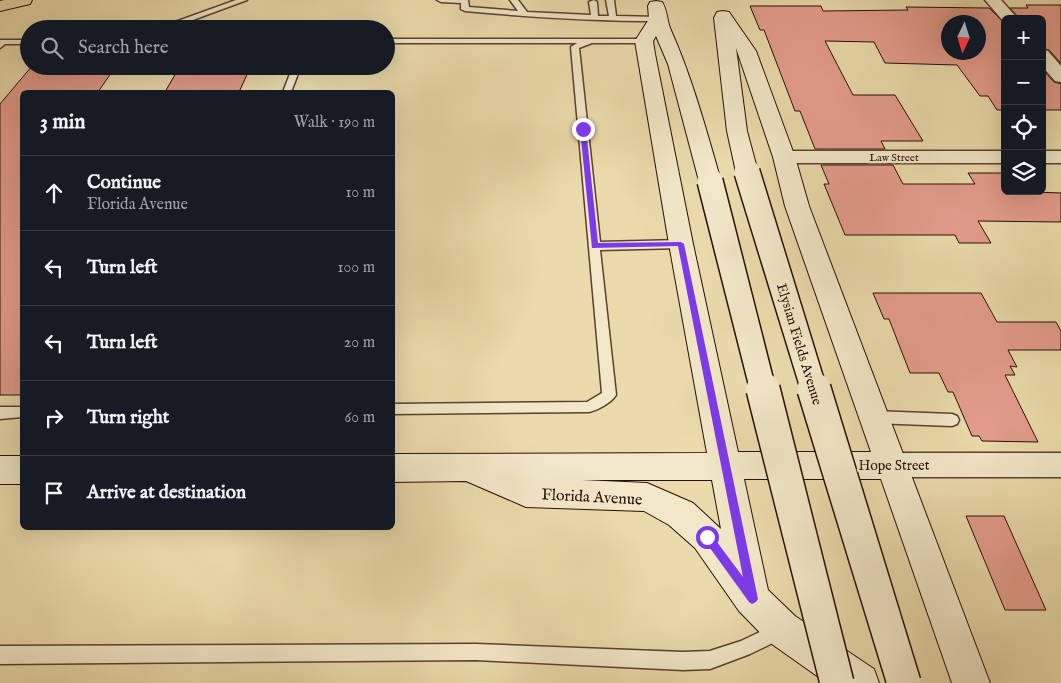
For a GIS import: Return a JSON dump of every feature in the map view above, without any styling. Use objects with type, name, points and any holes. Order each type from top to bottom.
[{"type":"highway","points":[[0,6],[24,0]]},
{"type":"main road","points":[[722,8],[747,51],[784,157],[797,206],[872,417],[971,683]]},
{"type":"main road","name":"Elysian Fields Avenue","points":[[722,8],[736,132],[904,683]]},
{"type":"main road","points":[[656,9],[644,41],[681,244],[752,599]]},
{"type":"main road","points":[[656,9],[677,64],[710,181],[837,683]]},
{"type":"main road","name":"Hope Street","points":[[726,466],[890,465]]},
{"type":"main road","name":"Florida Avenue","points":[[395,468],[726,466]]},
{"type":"main road","name":"Florida Avenue","points":[[467,467],[526,493],[647,497],[681,514],[707,537],[752,599],[782,630],[860,683]]},
{"type":"main road","points":[[0,470],[20,470]]},
{"type":"street","points":[[993,0],[1006,15]]},
{"type":"street","points":[[1046,60],[1061,77]]},
{"type":"street","name":"Law Street","points":[[784,157],[1001,157]]},
{"type":"street","points":[[1046,158],[1061,158]]},
{"type":"street","name":"Hope Street","points":[[890,465],[1061,465]]},
{"type":"lane","points":[[185,20],[243,0]]},
{"type":"lane","points":[[441,0],[464,0],[465,9],[595,19],[613,19],[656,9]]},
{"type":"lane","points":[[514,0],[525,15]]},
{"type":"lane","points":[[610,0],[613,19]]},
{"type":"lane","points":[[593,2],[595,19]]},
{"type":"lane","points":[[395,41],[644,41]]},
{"type":"lane","points":[[395,409],[589,407],[609,395],[575,47],[591,41]]},
{"type":"lane","points":[[0,46],[3,42],[20,42]]},
{"type":"lane","points":[[288,90],[294,75]]},
{"type":"lane","points":[[594,246],[681,244]]},
{"type":"lane","points":[[0,413],[20,412]]},
{"type":"lane","points":[[872,417],[952,420]]},
{"type":"lane","points":[[0,655],[476,652],[683,661],[710,660],[744,648],[782,630]]},
{"type":"building","points":[[1026,5],[1061,5],[1061,63],[1046,49],[1046,15],[1016,15],[1010,8],[1028,8]]},
{"type":"building","points":[[750,6],[821,6],[823,11],[908,10],[906,7],[989,8],[1001,20],[1001,110],[997,110],[988,96],[980,96],[957,65],[885,63],[874,42],[825,41],[853,95],[895,95],[923,141],[881,141],[885,149],[815,149],[800,111],[795,111],[764,30],[760,30]]},
{"type":"building","points":[[1046,73],[1054,82],[1061,84],[1061,110],[1046,110]]},
{"type":"building","points":[[24,75],[110,75],[99,90],[20,90],[20,395],[0,395],[0,104]]},
{"type":"building","points":[[175,75],[247,75],[240,90],[166,90]]},
{"type":"building","points":[[821,165],[893,165],[903,184],[975,184],[968,173],[1001,173],[1001,195],[1061,193],[1061,222],[978,221],[991,243],[959,243],[955,235],[845,235],[824,184],[829,184]]},
{"type":"building","points":[[873,293],[981,293],[997,322],[1056,322],[1061,331],[1061,350],[1008,350],[1017,367],[1010,366],[1015,375],[1005,375],[1038,442],[982,441],[979,436],[972,436],[953,392],[948,392],[939,373],[910,373],[889,319],[884,319]]},
{"type":"building","points":[[966,516],[1004,516],[1046,610],[1005,610]]},
{"type":"route","points":[[583,129],[594,246],[681,244],[752,599],[707,537]]}]
